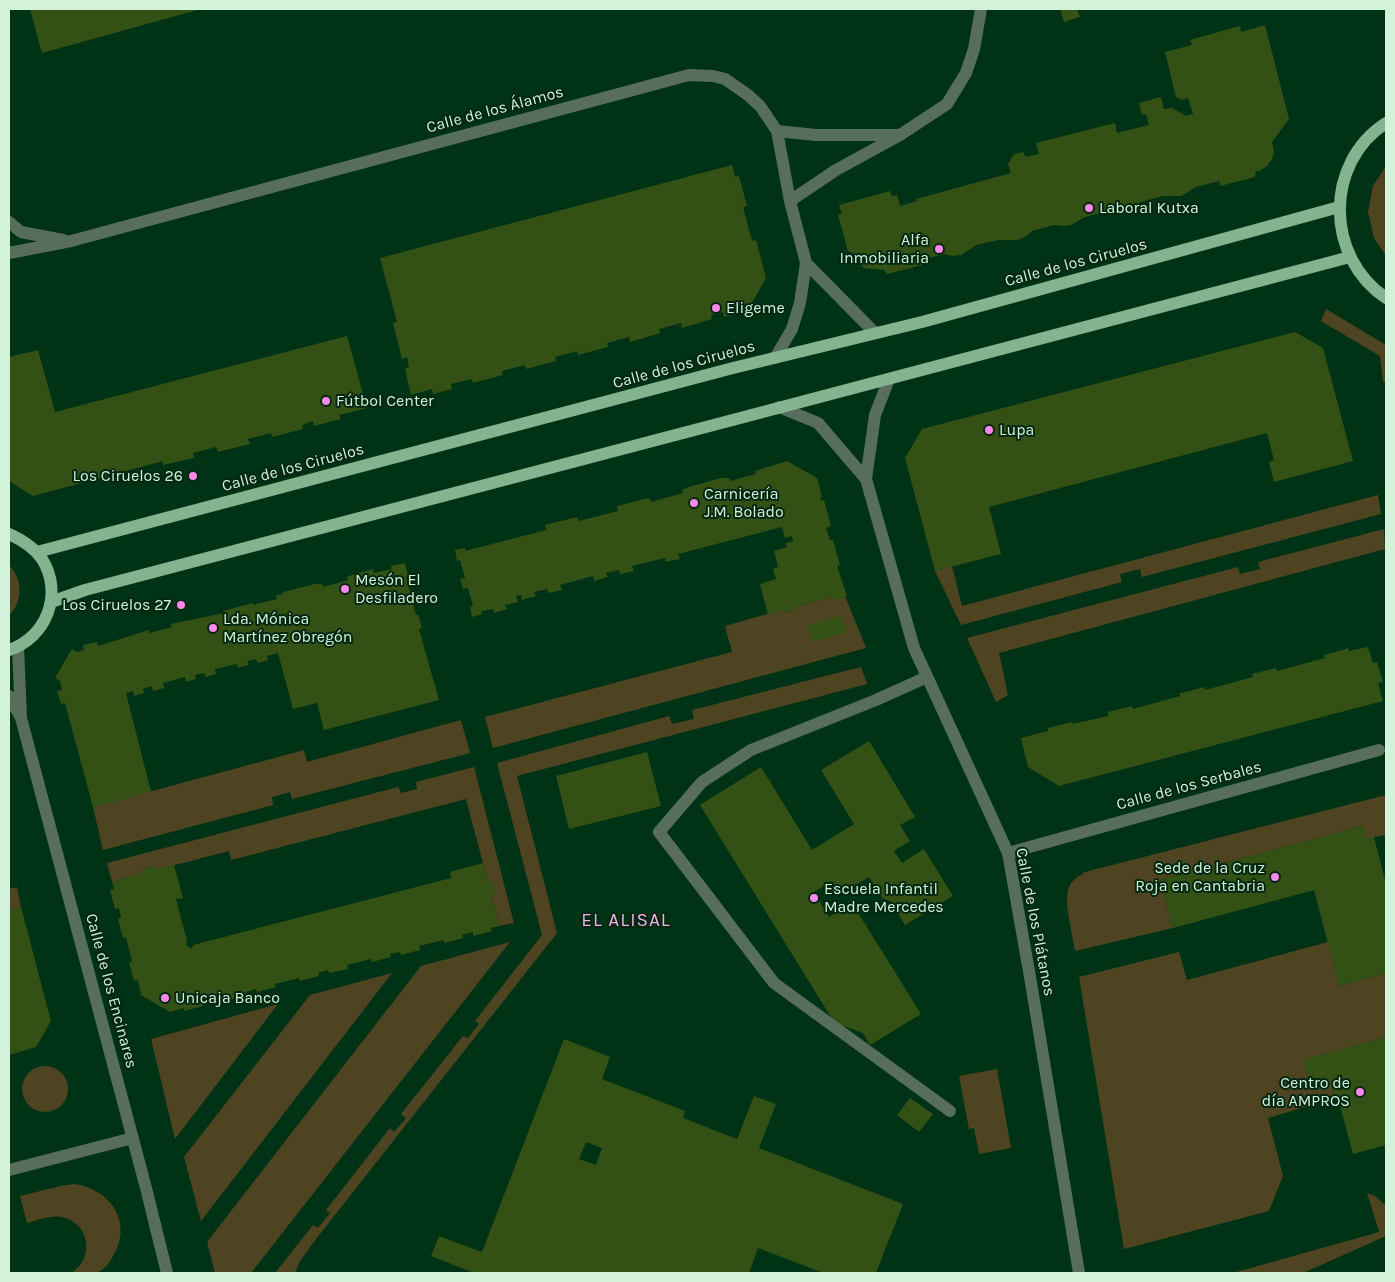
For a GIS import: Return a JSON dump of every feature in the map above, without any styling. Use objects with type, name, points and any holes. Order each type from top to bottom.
[{"type":"main road","points":[[1386,123],[1364,142],[1352,160],[1343,183],[1339,207],[1342,233],[1350,257],[1370,284],[1386,298]]},
{"type":"main road","name":"Calle de los Ciruelos","points":[[37,552],[775,358],[875,334],[1339,207]]},
{"type":"main road","points":[[51,602],[85,590],[1350,257]]},
{"type":"main road","points":[[9,534],[26,542],[37,552],[43,560],[50,577],[52,590],[51,602],[46,618],[38,631],[31,638],[13,649]]},
{"type":"street","points":[[790,201],[836,170],[900,135],[947,104],[966,73],[974,49],[981,9]]},
{"type":"street","name":"Calle de los Álamos","points":[[9,253],[71,241],[689,75],[713,76],[725,79],[748,95],[760,106],[777,131],[790,201],[806,263],[800,303],[792,329],[775,358]]},
{"type":"street","points":[[777,131],[816,135],[900,135]]},
{"type":"street","name":"Calle de los Álamos","points":[[9,222],[21,232],[71,241]]},
{"type":"street","name":"Calle de los Álamos","points":[[806,263],[875,334]]},
{"type":"street","name":"Calle de los Plátanos","points":[[888,379],[875,415],[866,480],[914,648],[1008,853],[1079,1273]]},
{"type":"street","name":"Calle de los Plátanos","points":[[779,407],[818,423],[866,480]]},
{"type":"street","name":"Calle de los Encinares","points":[[13,649],[22,718],[167,1273]]},
{"type":"street","points":[[927,677],[876,700],[750,750],[702,782],[659,832],[774,983],[950,1111]]},
{"type":"street","name":"Calle de los Encinares","points":[[9,696],[22,718]]},
{"type":"street","name":"Calle de los Serbales","points":[[1008,853],[1379,750]]},
{"type":"street","points":[[9,1170],[133,1138]]},
{"type":"shaded area","points":[[1386,166],[1386,256],[1374,238],[1368,212],[1373,186]]},
{"type":"shaded area","points":[[1326,309],[1386,345],[1386,382],[1383,382],[1380,356],[1321,321]]},
{"type":"shaded area","points":[[1378,495],[1381,514],[1142,577],[1140,569],[1120,574],[1122,582],[961,625],[935,571],[952,566],[962,606]]},
{"type":"shaded area","points":[[1384,529],[1385,549],[999,653],[1008,695],[996,702],[967,638],[1238,567],[1240,574],[1260,569],[1258,562]]},
{"type":"shaded area","points":[[9,565],[17,577],[20,590],[17,604],[9,616]]},
{"type":"shaded area","points":[[845,596],[866,648],[493,748],[485,717],[732,652],[725,626],[781,610],[783,613],[795,609],[795,607],[833,597],[833,599]]},
{"type":"shaded area","points":[[861,667],[867,684],[517,776],[557,933],[316,1239],[300,1261],[295,1273],[275,1273],[313,1225],[318,1228],[330,1213],[326,1210],[390,1128],[394,1132],[406,1118],[401,1114],[463,1036],[468,1038],[479,1024],[475,1021],[542,935],[497,763],[669,716],[672,724],[694,719],[692,710]]},
{"type":"shaded area","points":[[461,720],[470,753],[292,799],[290,792],[272,797],[273,805],[103,850],[93,807],[304,750],[307,762]]},
{"type":"shaded area","points":[[474,767],[514,923],[499,926],[491,895],[495,893],[492,881],[488,882],[466,799],[231,860],[229,851],[156,870],[154,866],[142,869],[143,873],[112,882],[107,863],[398,787],[401,793],[417,789],[416,782]]},
{"type":"shaded area","points":[[1386,795],[1386,835],[1366,839],[1363,826],[1160,880],[1173,928],[1075,951],[1069,917],[1068,891],[1073,881],[1085,872]]},
{"type":"shaded area","points":[[17,887],[21,907],[9,910],[9,889]]},
{"type":"shaded area","points":[[510,942],[251,1273],[215,1273],[207,1242],[421,966]]},
{"type":"shaded area","points":[[1328,942],[1339,986],[1386,973],[1386,1037],[1304,1060],[1311,1087],[1331,1081],[1335,1098],[1268,1118],[1283,1176],[1269,1211],[1124,1249],[1079,977],[1179,952],[1187,980]]},
{"type":"shaded area","points":[[392,973],[201,1221],[184,1157],[310,995]]},
{"type":"shaded area","points":[[278,1004],[175,1139],[151,1039]]},
{"type":"shaded area","points":[[50,1066],[62,1072],[67,1080],[67,1098],[62,1106],[54,1111],[40,1112],[28,1106],[23,1098],[22,1084],[28,1072],[36,1067]]},
{"type":"shaded area","points":[[997,1069],[1011,1148],[979,1154],[974,1128],[969,1129],[959,1076]]},
{"type":"shaded area","points":[[75,1184],[99,1193],[109,1201],[116,1210],[120,1221],[121,1233],[112,1258],[103,1269],[92,1274],[71,1273],[79,1267],[86,1251],[86,1242],[79,1226],[62,1217],[44,1218],[27,1223],[20,1196]]},
{"type":"shaded area","points":[[1367,1193],[1375,1196],[1386,1206],[1386,1236],[1303,1273],[1233,1273],[1379,1232]]},
{"type":"building","points":[[30,9],[201,9],[42,53]]},
{"type":"building","points":[[1060,9],[1077,9],[1080,17],[1064,22]]},
{"type":"building","points":[[1265,25],[1289,119],[1272,142],[1274,152],[1272,159],[1267,166],[1256,171],[1255,177],[1220,186],[1219,181],[1196,187],[1181,196],[1163,196],[1141,202],[1134,208],[1125,211],[1108,211],[1085,217],[1071,225],[1054,225],[1032,231],[1025,237],[1017,240],[999,240],[976,245],[961,255],[952,256],[944,254],[921,260],[922,265],[887,274],[884,270],[864,268],[853,253],[848,251],[838,215],[842,214],[839,205],[890,191],[892,196],[897,195],[900,206],[917,201],[916,199],[1011,173],[1008,164],[1014,154],[1024,152],[1025,157],[1039,154],[1036,143],[1115,123],[1117,133],[1149,125],[1146,114],[1142,115],[1139,103],[1161,97],[1164,109],[1172,108],[1186,116],[1193,114],[1188,98],[1182,100],[1176,97],[1165,52],[1192,45],[1190,40],[1240,26],[1241,32]]},
{"type":"building","points":[[732,165],[735,177],[739,176],[747,206],[743,207],[752,241],[756,240],[766,278],[748,310],[724,317],[723,312],[711,315],[712,319],[682,328],[681,323],[659,329],[660,333],[630,342],[629,337],[607,343],[608,347],[578,355],[577,351],[555,357],[556,361],[526,369],[525,365],[502,371],[503,375],[473,383],[472,379],[451,384],[452,389],[433,394],[432,389],[411,395],[405,369],[409,367],[407,357],[402,359],[393,323],[397,322],[380,258]]},
{"type":"building","points":[[1295,332],[1323,348],[1353,461],[1274,482],[1269,462],[1274,460],[1267,433],[989,507],[1001,554],[935,571],[905,458],[922,429]]},
{"type":"building","points":[[347,336],[367,408],[339,415],[341,419],[314,426],[313,421],[302,425],[303,429],[272,437],[271,433],[248,439],[250,444],[218,452],[216,447],[193,453],[194,458],[163,465],[163,461],[33,496],[9,481],[9,357],[38,350],[55,412]]},
{"type":"building","points":[[787,461],[817,478],[822,497],[820,497],[821,501],[824,500],[831,526],[826,528],[830,540],[833,540],[840,565],[837,566],[847,596],[833,600],[833,597],[795,607],[795,609],[782,613],[781,610],[768,615],[760,584],[776,579],[773,569],[778,567],[774,551],[787,547],[786,543],[793,541],[792,536],[785,538],[782,527],[678,554],[680,559],[666,562],[665,558],[632,566],[634,571],[620,574],[619,570],[606,573],[608,577],[594,581],[593,576],[560,585],[562,590],[548,593],[547,589],[534,592],[536,596],[522,600],[521,595],[516,596],[518,602],[505,605],[507,609],[494,613],[493,609],[481,611],[482,614],[472,617],[470,607],[473,606],[468,588],[463,589],[460,579],[465,578],[460,560],[457,561],[455,550],[465,548],[465,551],[546,530],[545,525],[577,517],[578,521],[618,511],[617,506],[649,498],[651,502],[683,493],[682,490],[689,487],[721,478],[729,478],[730,481],[756,474],[755,471]]},
{"type":"building","points":[[405,563],[408,576],[406,577],[416,615],[418,615],[422,628],[419,629],[439,700],[324,730],[317,703],[293,709],[278,653],[267,656],[268,660],[258,663],[256,659],[247,661],[249,665],[238,668],[237,664],[215,669],[216,674],[206,677],[204,673],[195,675],[196,679],[186,682],[185,677],[163,683],[164,688],[153,691],[152,686],[143,689],[144,693],[134,696],[133,691],[126,693],[151,792],[93,807],[65,703],[61,704],[57,691],[62,690],[60,681],[55,678],[72,649],[77,652],[84,650],[83,645],[97,642],[98,646],[149,630],[149,633],[172,627],[171,624],[224,613],[223,611],[253,603],[253,605],[277,599],[276,595],[283,594],[283,592],[315,584],[322,584],[323,587],[348,580],[347,577],[354,574],[373,569],[374,573],[392,569],[391,566]]},
{"type":"building","points":[[842,616],[846,633],[811,642],[807,625]]},
{"type":"building","points":[[1348,647],[1349,651],[1368,647],[1373,663],[1377,662],[1383,682],[1378,683],[1383,701],[1059,786],[1028,767],[1021,738],[1048,731],[1048,728],[1108,716],[1108,712],[1132,706],[1133,709],[1180,696],[1180,693],[1204,687],[1205,690],[1253,677],[1252,674],[1276,668],[1277,671],[1325,658],[1324,655]]},
{"type":"building","points":[[869,741],[915,817],[900,825],[910,841],[894,851],[902,863],[924,849],[953,896],[905,925],[890,901],[883,899],[869,877],[840,894],[832,881],[814,892],[829,917],[852,903],[921,1014],[870,1045],[863,1033],[841,1025],[837,1027],[700,805],[761,767],[812,850],[854,824],[821,770]]},
{"type":"building","points":[[647,752],[661,806],[569,829],[556,776]]},
{"type":"building","name":"Sede de la Cruz Roja en Cantabria","points":[[1363,826],[1366,839],[1374,837],[1386,884],[1386,973],[1339,986],[1314,890],[1173,928],[1160,880]]},
{"type":"building","points":[[483,863],[488,882],[492,881],[496,894],[491,895],[499,926],[491,928],[492,931],[473,936],[473,932],[462,935],[463,938],[444,943],[444,940],[419,946],[420,950],[401,955],[400,952],[390,954],[391,957],[372,962],[371,959],[347,965],[348,969],[329,973],[328,970],[318,973],[319,976],[300,981],[299,978],[275,984],[276,987],[257,992],[256,989],[246,992],[247,995],[228,1000],[227,997],[202,1003],[203,1006],[184,1011],[184,1008],[170,1012],[141,995],[138,980],[134,981],[129,963],[132,961],[126,937],[123,938],[118,919],[121,918],[119,908],[115,909],[110,890],[114,889],[112,882],[143,873],[141,869],[155,866],[156,870],[174,865],[183,898],[176,899],[187,941],[186,945],[192,949],[193,945],[451,878],[450,872]]},
{"type":"building","points":[[21,907],[51,1021],[36,1047],[9,1055],[9,910]]},
{"type":"building","name":"Centro de día AMPROS","points":[[1386,1037],[1386,1145],[1353,1154],[1338,1098],[1335,1098],[1331,1081],[1311,1087],[1303,1060]]},
{"type":"building","points":[[564,1039],[610,1057],[602,1079],[685,1111],[683,1118],[737,1139],[754,1096],[776,1104],[759,1148],[903,1204],[876,1273],[823,1273],[758,1248],[749,1273],[474,1273],[431,1256],[439,1236],[482,1252]],"holes":[[[586,1142],[602,1148],[596,1165],[579,1159]]]},
{"type":"building","points":[[910,1098],[933,1114],[919,1132],[897,1115]]},
{"type":"place","name":"Laboral Kutxa","points":[[1089,208]]},
{"type":"place","name":"Alfa Inmobiliaria","points":[[939,249]]},
{"type":"place","name":"Eligeme","points":[[716,308]]},
{"type":"place","name":"Fútbol Center","points":[[326,401]]},
{"type":"place","name":"Lupa","points":[[989,430]]},
{"type":"place","name":"Los Ciruelos 26","points":[[193,476]]},
{"type":"place","name":"Carnicería J.M. Bolado","points":[[694,503]]},
{"type":"place","name":"Mesón El Desfiladero","points":[[345,589]]},
{"type":"place","name":"Los Ciruelos 27","points":[[181,605]]},
{"type":"place","name":"Lda. Mónica Martínez Obregón","points":[[213,628]]},
{"type":"place","name":"Sede de la Cruz Roja en Cantabria","points":[[1275,877]]},
{"type":"place","name":"Escuela Infantil Madre Mercedes","points":[[814,898]]},
{"type":"place","name":"Unicaja Banco","points":[[165,998]]},
{"type":"place","name":"Centro de día AMPROS","points":[[1360,1092]]},
{"type":"district","name":"EL ALISAL","points":[[626,921]]}]
